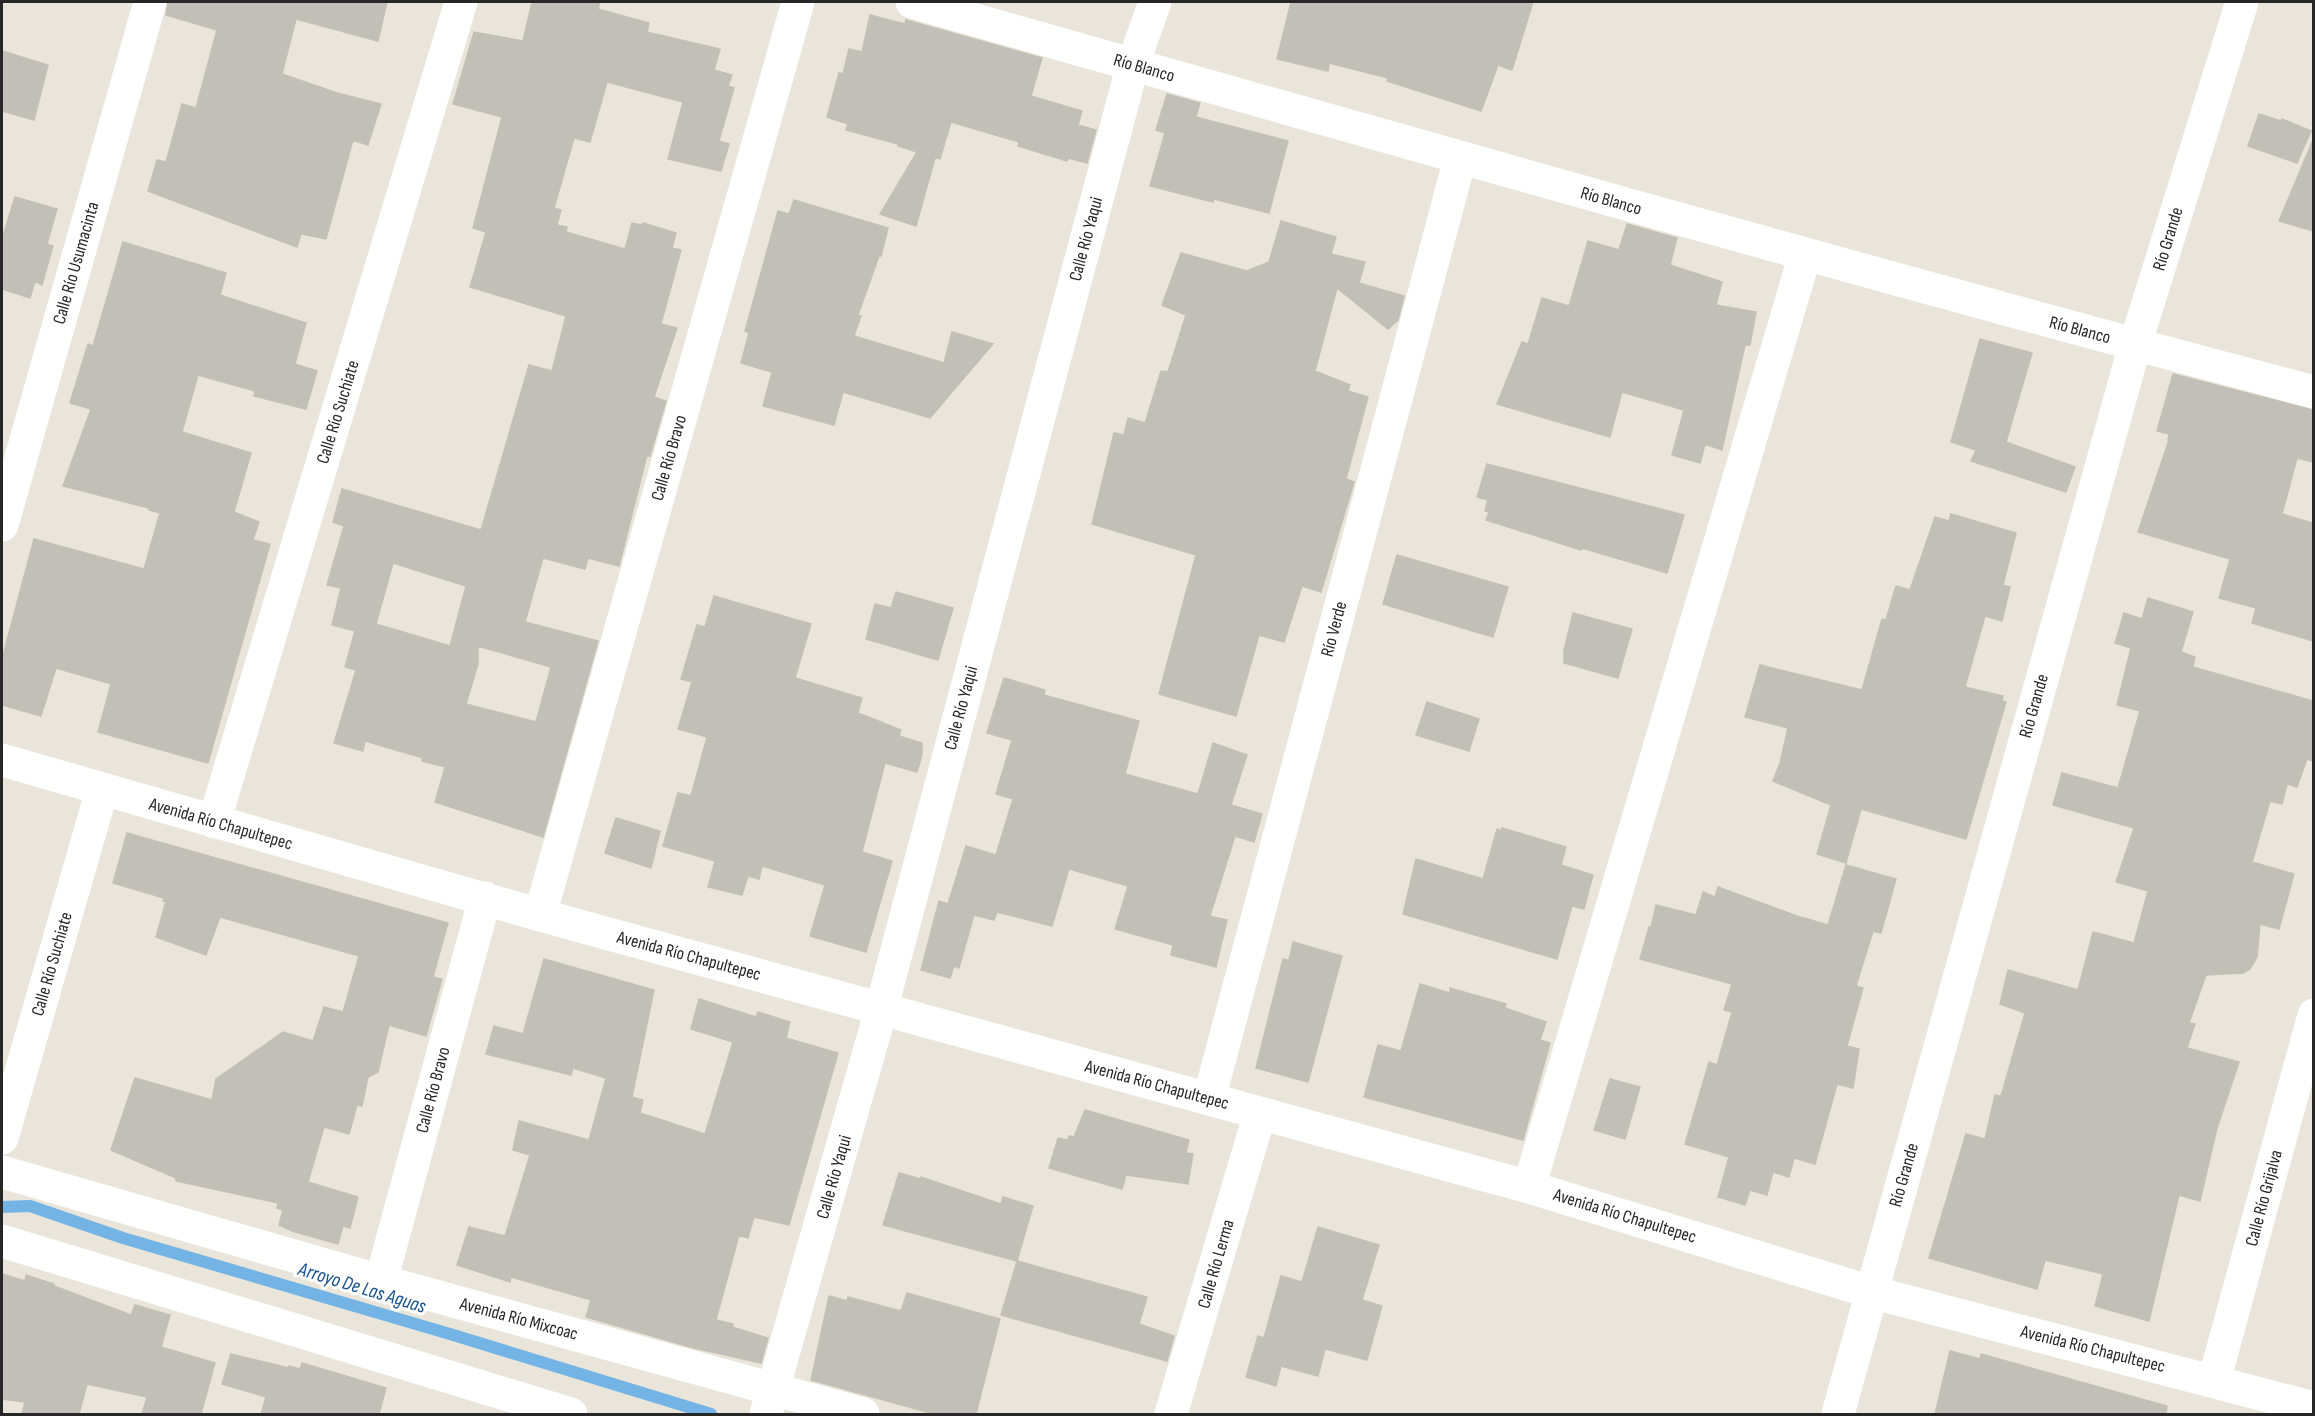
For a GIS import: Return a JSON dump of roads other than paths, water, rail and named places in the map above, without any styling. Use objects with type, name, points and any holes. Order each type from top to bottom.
[{"type":"street","name":"Calle Río Usumacinta","points":[[2,525],[150,2]]},
{"type":"street","name":"Calle Río Suchiate","points":[[214,822],[461,2]]},
{"type":"street","name":"Calle Río Bravo","points":[[540,915],[798,2]]},
{"type":"street","name":"Río Blanco","points":[[912,2],[1460,159],[2313,392]]},
{"type":"street","name":"Calle Río Yaqui","points":[[770,1402],[881,1010],[1133,64],[1155,2]]},
{"type":"street","name":"Río Grande","points":[[1838,1414],[2135,345],[2241,2]]},
{"type":"street","name":"Río Verde","points":[[1209,1099],[1460,159]]},
{"type":"street","points":[[1529,1187],[1805,255]]},
{"type":"street","name":"Avenida Río Chapultepec","points":[[2,760],[540,915],[1529,1187],[1871,1292],[2313,1408]]},
{"type":"street","name":"Calle Río Suchiate","points":[[2,1138],[102,789]]},
{"type":"street","name":"Calle Río Bravo","points":[[381,1281],[485,898]]},
{"type":"street","name":"Calle Río Grijalva","points":[[2214,1381],[2313,1015]]},
{"type":"street","name":"Calle Río Lerma","points":[[1171,1414],[1260,1113]]},
{"type":"street","name":"Avenida Río Mixcoac","points":[[2,1172],[381,1281],[770,1402],[863,1414]]},
{"type":"street","points":[[2,1241],[571,1414]]},
{"type":"waterway","name":"Arroyo De Las Aguas","points":[[2,1207],[30,1206],[123,1238],[711,1414]]}]
